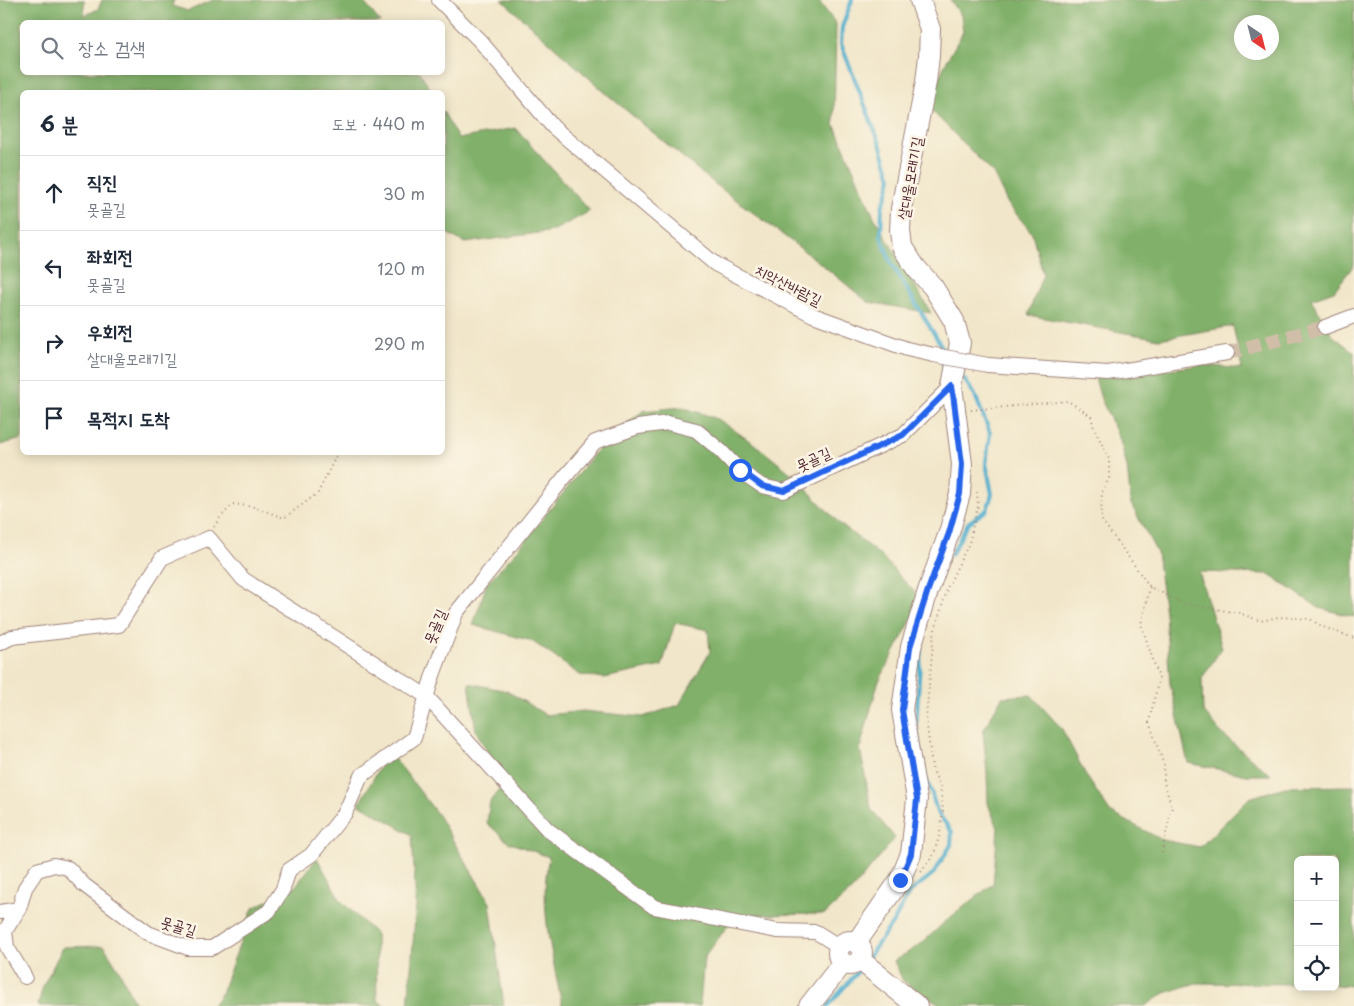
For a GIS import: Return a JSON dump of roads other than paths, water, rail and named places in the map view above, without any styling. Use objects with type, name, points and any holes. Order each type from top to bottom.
[{"type":"street","name":"치악산바람길","points":[[439,0],[481,42],[553,127],[715,264],[813,315],[907,349],[988,364],[1108,373],[1227,353]]},
{"type":"street","name":"살대울모래기길","points":[[809,1006],[856,958],[900,880],[911,854],[917,799],[902,710],[910,647],[949,533],[960,494],[962,464],[952,382],[960,343],[954,321],[933,287],[916,268],[902,247],[900,231],[901,209],[926,82],[929,56],[930,29],[920,0]]},
{"type":"street","points":[[1325,328],[1354,316]]},
{"type":"street","name":"못골길","points":[[25,978],[7,947],[5,931],[19,908],[25,888],[37,870],[54,865],[68,868],[84,885],[148,933],[188,948],[212,948],[269,911],[283,889],[289,870],[312,856],[345,813],[362,776],[414,738],[426,696],[456,613],[595,442],[638,426],[668,423],[677,425],[696,430],[740,470],[762,486],[784,491],[903,435],[952,382]]},
{"type":"street","points":[[0,643],[12,637],[119,625],[162,558],[209,538],[243,579],[426,696],[548,830],[654,907],[777,931],[816,932],[856,958],[917,1006]]},
{"type":"street","points":[[0,912],[19,908]]},
{"type":"waterway","points":[[852,0],[842,27],[841,44],[880,144],[891,178],[882,207],[881,236],[891,263],[941,345],[944,368],[948,369]]},
{"type":"waterway","points":[[951,555],[968,523],[987,510],[992,494],[986,463],[990,433],[975,395],[961,375]]},
{"type":"waterway","points":[[867,959],[894,921],[909,893],[934,873],[951,845],[952,832],[937,812],[923,771],[916,727],[921,646]]},
{"type":"waterway","points":[[828,1006],[860,969]]},
{"type":"tunnel","points":[[1227,353],[1325,327]]}]
